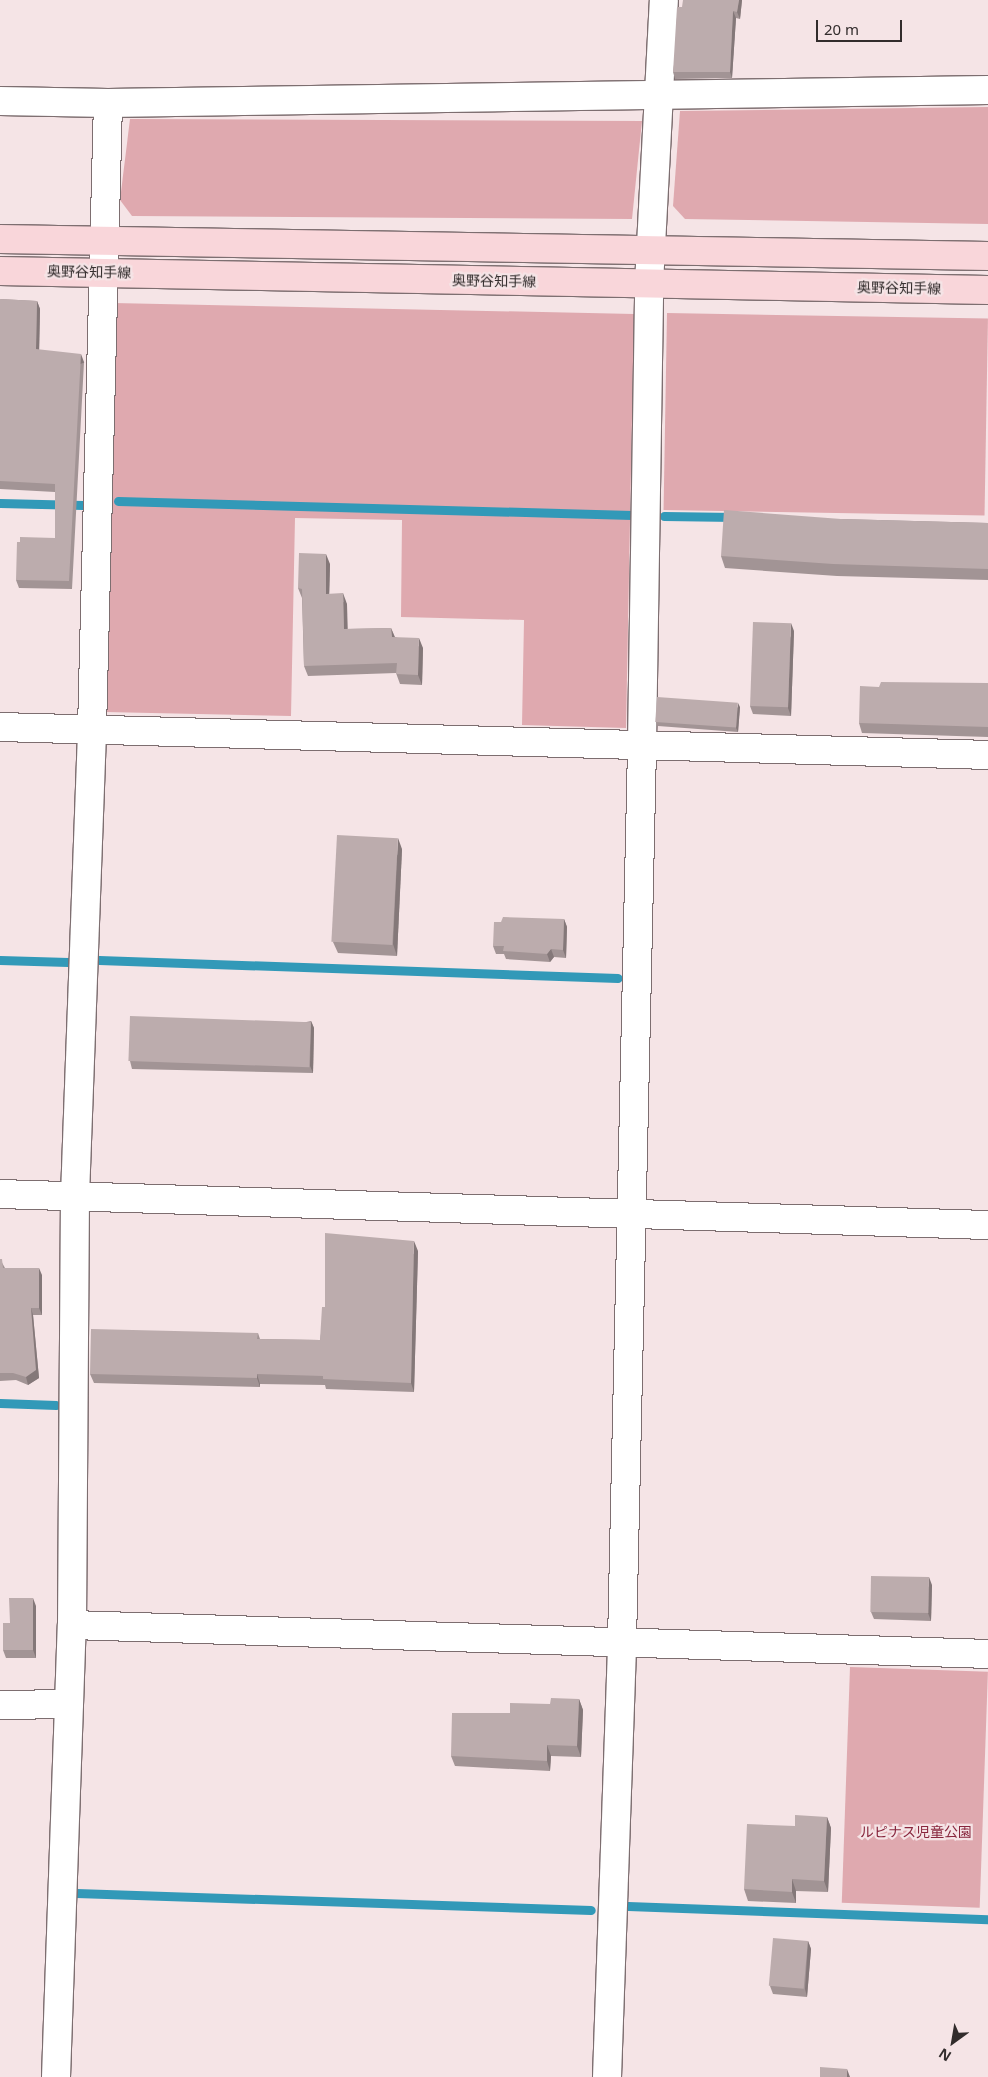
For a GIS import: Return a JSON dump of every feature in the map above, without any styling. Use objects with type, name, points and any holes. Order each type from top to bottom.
[{"type":"main road","points":[[0,239],[988,256]]},
{"type":"main road","name":"奥野谷知手線","points":[[0,271],[988,290]]},
{"type":"street","points":[[607,2077],[622,1642],[629,1214],[642,744],[649,284],[664,0]]},
{"type":"street","points":[[0,101],[108,103],[658,93],[988,90]]},
{"type":"street","points":[[56,2077],[72,1625],[75,1196],[92,729],[108,103]]},
{"type":"street","points":[[0,727],[988,755]]},
{"type":"street","points":[[0,1194],[988,1225]]},
{"type":"street","points":[[72,1625],[988,1654]]},
{"type":"street","points":[[0,1705],[69,1704]]},
{"type":"green space","points":[[988,107],[988,224],[685,219],[673,206],[680,111]]},
{"type":"green space","points":[[130,119],[642,121],[632,219],[132,216],[120,200]]},
{"type":"green space","points":[[113,303],[634,314],[626,728],[522,725],[524,620],[401,617],[402,520],[295,518],[291,716],[105,712]]},
{"type":"green space","points":[[667,313],[988,319],[985,516],[664,510]]},
{"type":"green space","name":"ルピナス児童公園","points":[[850,1667],[988,1672],[980,1908],[842,1903]]},
{"type":"building","points":[[683,0],[739,0],[737,12],[733,11],[730,72],[673,72],[677,7],[682,7]]},
{"type":"building","points":[[0,299],[37,301],[36,349],[81,354],[69,581],[16,580],[17,542],[20,542],[20,537],[55,538],[55,484],[0,481]]},
{"type":"building","points":[[724,510],[841,519],[988,523],[988,569],[833,564],[721,556]]},
{"type":"building","points":[[299,553],[326,554],[326,594],[343,593],[344,629],[391,628],[392,637],[419,638],[418,675],[396,674],[397,663],[304,666],[302,589],[298,588]]},
{"type":"building","points":[[753,622],[791,623],[788,707],[750,706]]},
{"type":"building","points":[[881,682],[988,683],[988,727],[859,723],[860,686],[879,687]]},
{"type":"building","points":[[657,697],[738,703],[736,728],[655,722]]},
{"type":"building","points":[[337,835],[398,838],[392,945],[331,942]]},
{"type":"building","points":[[503,917],[564,919],[563,950],[551,949],[547,954],[503,951],[504,946],[493,946],[494,922],[501,922]]},
{"type":"building","points":[[130,1016],[311,1022],[309,1067],[128,1061]]},
{"type":"building","points":[[325,1233],[414,1241],[411,1383],[323,1379],[323,1376],[257,1374],[257,1378],[90,1374],[91,1329],[258,1333],[257,1339],[320,1340],[322,1307],[325,1307]]},
{"type":"building","points":[[0,1259],[2,1259],[3,1268],[39,1268],[39,1308],[31,1308],[36,1370],[26,1377],[13,1373],[0,1373]]},
{"type":"building","points":[[871,1576],[929,1577],[928,1613],[870,1612]]},
{"type":"building","points":[[9,1598],[33,1598],[33,1650],[3,1650],[3,1623],[10,1623]]},
{"type":"building","points":[[551,1698],[579,1699],[577,1746],[547,1745],[547,1761],[451,1756],[452,1713],[510,1713],[510,1703],[550,1704]]},
{"type":"building","points":[[795,1815],[827,1817],[824,1881],[792,1879],[792,1892],[744,1889],[747,1824],[795,1826]]},
{"type":"building","points":[[773,1938],[808,1941],[804,1989],[769,1986]]},
{"type":"building","points":[[820,2067],[847,2069],[847,2077],[820,2077]]},
{"type":"waterway","points":[[118,501],[632,515]]},
{"type":"waterway","points":[[0,503],[83,505]]},
{"type":"waterway","points":[[664,516],[735,517]]},
{"type":"waterway","points":[[0,960],[68,962]]},
{"type":"waterway","points":[[99,960],[618,978]]},
{"type":"waterway","points":[[0,1403],[56,1405]]},
{"type":"waterway","points":[[76,1893],[591,1910]]},
{"type":"waterway","points":[[628,1906],[988,1919]]}]
